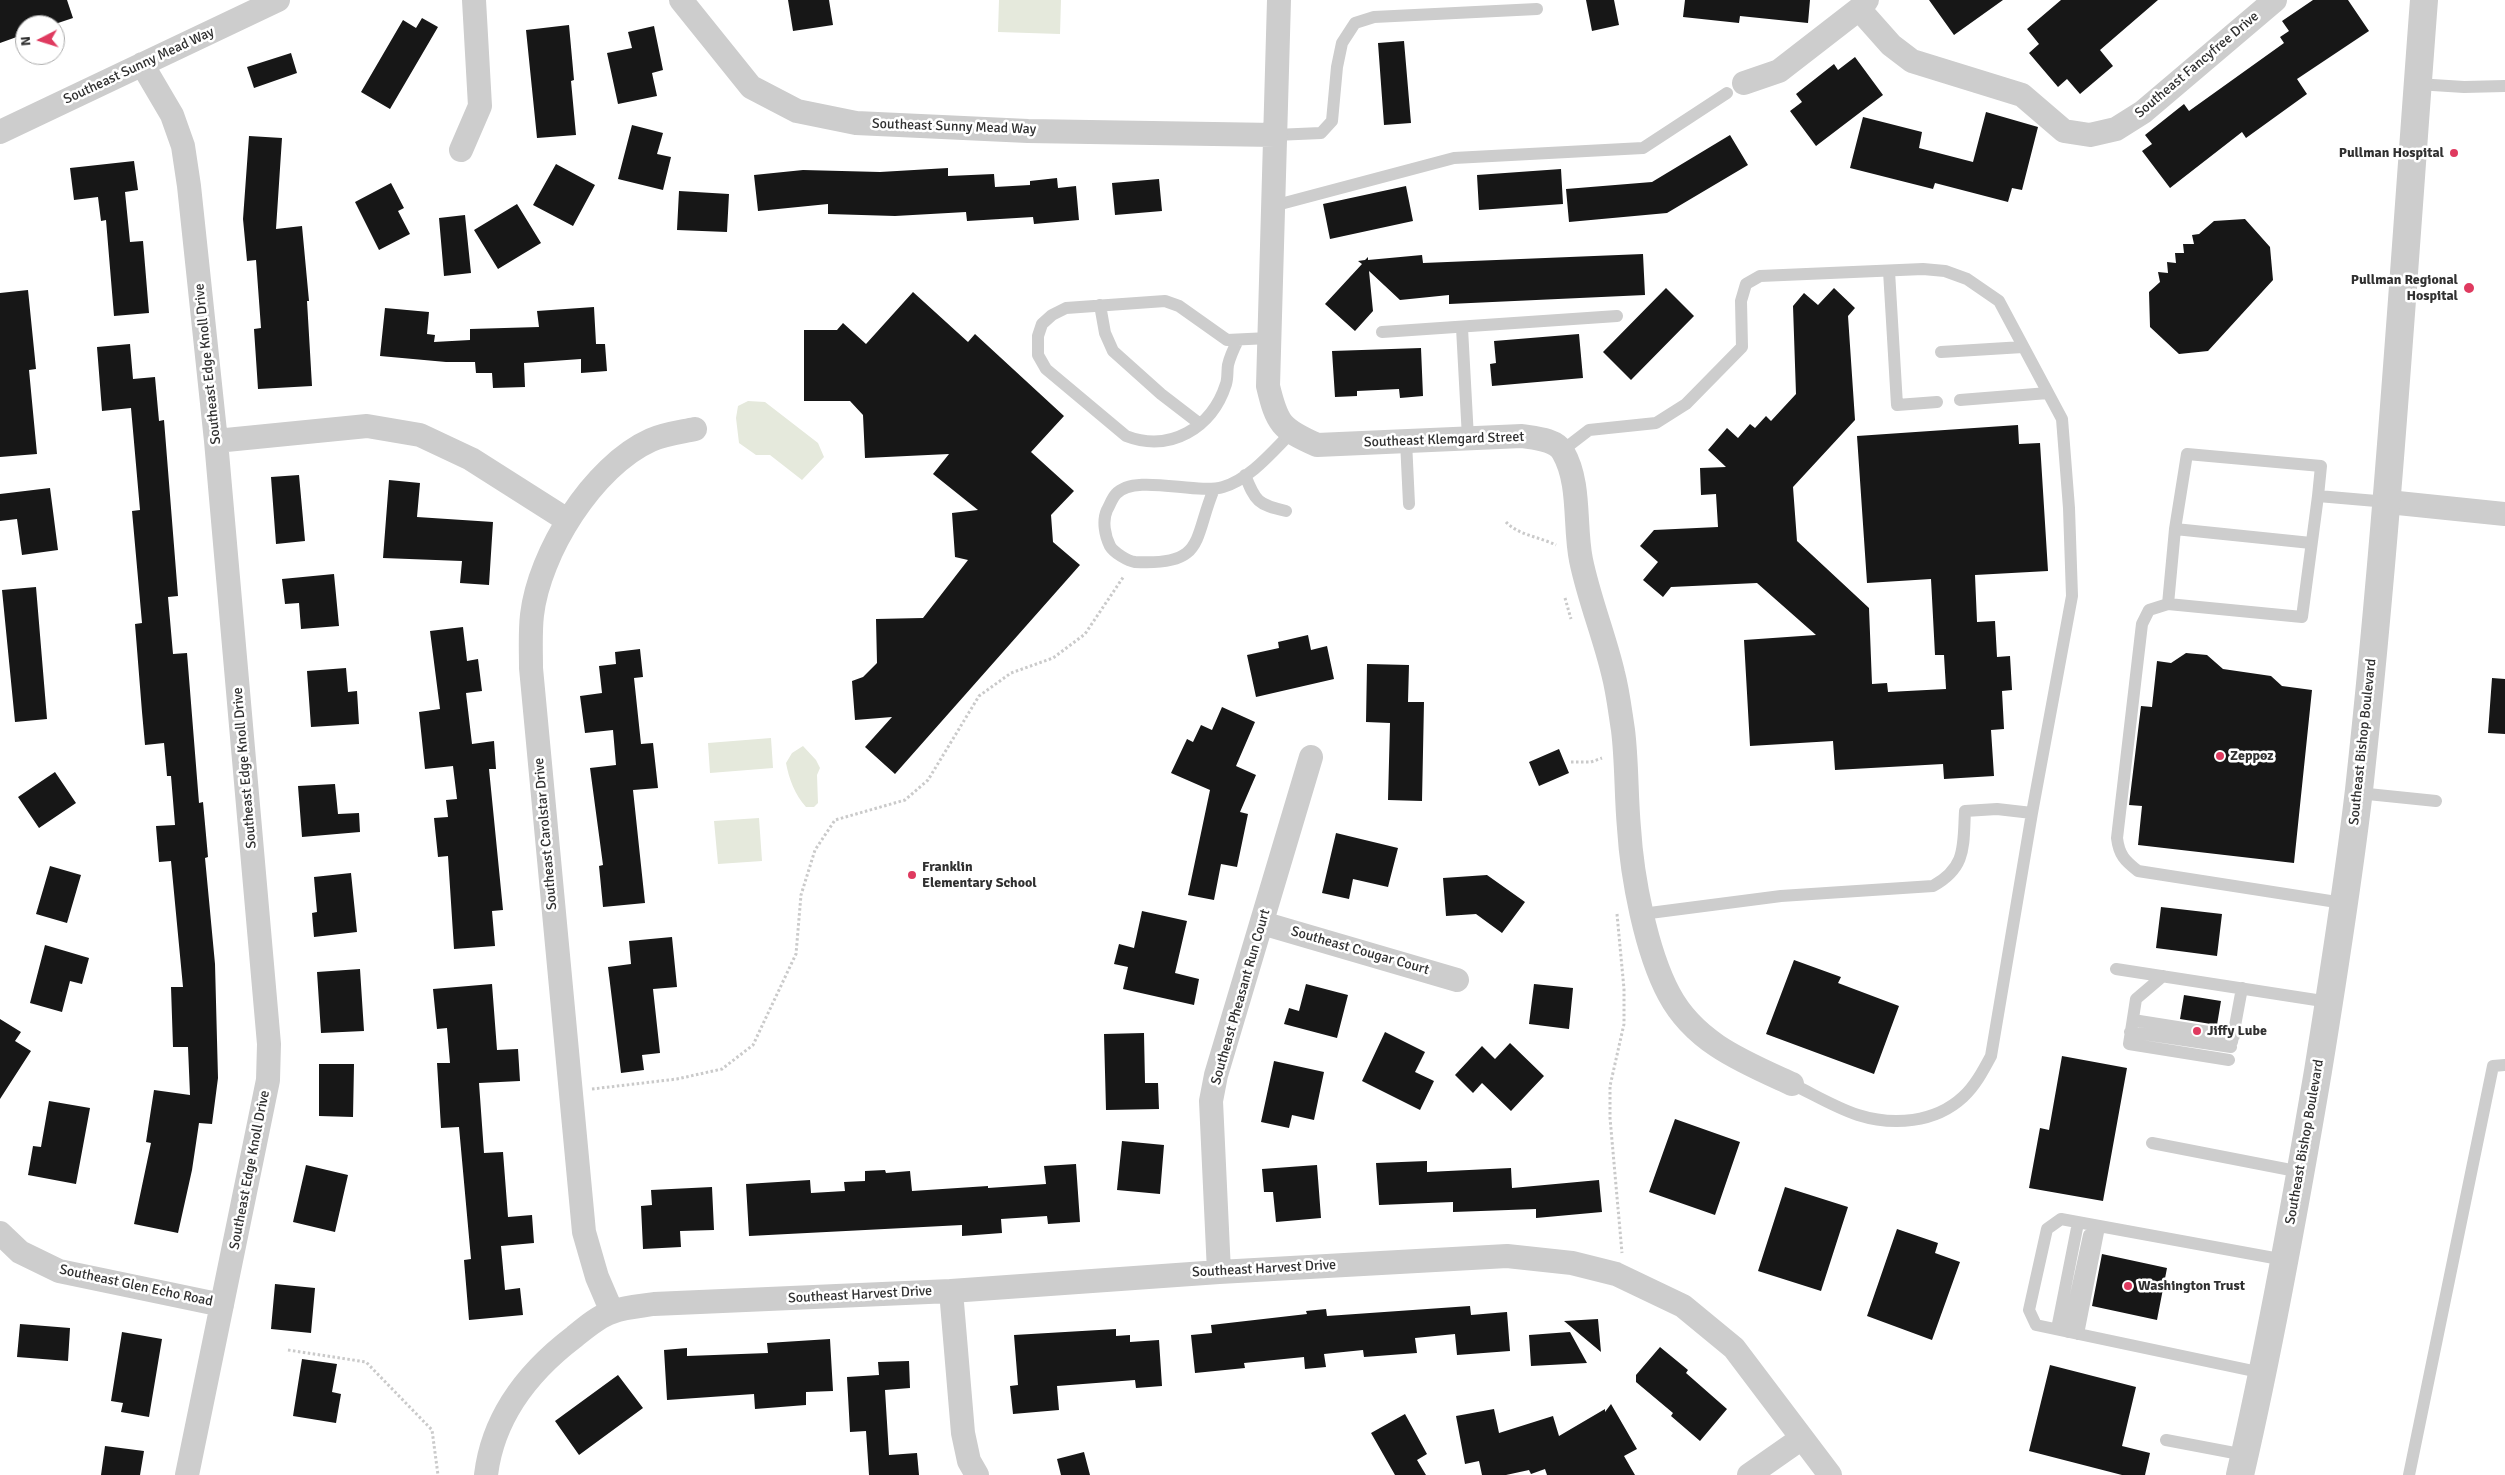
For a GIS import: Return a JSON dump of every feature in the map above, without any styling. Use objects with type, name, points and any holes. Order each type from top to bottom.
[{"type":"street","name":"Southeast Sunny Mead Way","points":[[0,132],[278,0]]},
{"type":"street","points":[[461,150],[480,106],[474,0]]},
{"type":"street","name":"Southeast Sunny Mead Way","points":[[681,0],[751,87],[797,111],[856,123],[1028,131],[1275,135]]},
{"type":"street","name":"Southeast Klemgard Street","points":[[1279,0],[1268,386],[1274,413],[1291,433],[1317,444],[1522,436],[1549,441],[1563,450]]},
{"type":"street","name":"Southeast Fancyfree Drive","points":[[1863,4],[1891,46],[1912,61],[2022,95],[2064,131],[2090,134],[2116,129],[2143,112],[2275,0]]},
{"type":"street","name":"Southeast Bishop Boulevard","points":[[2242,1465],[2263,1373],[2301,1172],[2344,903],[2358,793],[2388,502],[2424,0]]},
{"type":"street","points":[[1735,88],[1779,71],[1863,4]]},
{"type":"street","name":"Southeast Edge Knoll Drive","points":[[142,64],[172,115],[183,146],[216,441],[269,1044],[268,1080],[187,1475]]},
{"type":"street","points":[[216,441],[367,426],[420,436],[471,458],[568,520]]},
{"type":"street","name":"Southeast Carolstar Drive","points":[[612,1312],[597,1277],[584,1232],[531,668],[532,614],[544,565],[568,520],[596,483],[625,456],[651,440],[695,429]]},
{"type":"street","points":[[1563,450],[1573,480],[1581,558],[1590,602],[1613,673],[1623,731],[1629,831],[1642,914],[1669,994],[1685,1017],[1703,1037],[1726,1053],[1792,1084]]},
{"type":"street","points":[[2388,502],[2505,514]]},
{"type":"street","name":"Southeast Pheasant Run Court","points":[[1219,1272],[1211,1101],[1216,1075],[1311,757]]},
{"type":"street","name":"Southeast Cougar Court","points":[[1262,923],[1457,980]]},
{"type":"street","name":"Southeast Glen Echo Road","points":[[0,1233],[20,1252],[59,1271],[222,1305]]},
{"type":"street","name":"Southeast Harvest Drive","points":[[612,1312],[654,1304],[951,1291],[1219,1272],[1507,1256],[1572,1262],[1616,1274],[1683,1306],[1734,1348],[1830,1475]]},
{"type":"street","points":[[951,1291],[963,1433],[969,1461],[977,1475]]},
{"type":"street","points":[[486,1475],[496,1432],[521,1385],[539,1365],[560,1347],[612,1312]]},
{"type":"street","points":[[1749,1475],[1802,1438]]},
{"type":"lane","points":[[1275,135],[1321,133],[1332,121],[1336,67],[1342,43],[1355,22],[1374,17],[1537,9]]},
{"type":"lane","points":[[2417,84],[2464,87],[2505,86]]},
{"type":"lane","points":[[1274,206],[1454,158],[1643,148],[1735,88]]},
{"type":"lane","points":[[1563,450],[1589,430],[1656,423],[1686,404],[1742,347],[1741,301],[1746,284],[1760,276],[1945,270],[1967,279],[1998,301],[2062,419],[2069,508],[2072,596],[2032,813],[1991,1056],[1978,1080],[1962,1098],[1936,1115],[1914,1121],[1892,1121],[1858,1115],[1792,1084]]},
{"type":"lane","points":[[1889,271],[1897,405],[1938,402]]},
{"type":"lane","points":[[1238,340],[1228,366],[1226,384],[1218,402],[1200,424],[1190,432],[1173,440],[1156,443],[1140,442],[1126,436],[1046,369],[1038,355],[1038,336],[1042,324],[1052,315],[1066,308],[1100,305],[1165,301],[1179,306],[1227,340],[1269,338]]},
{"type":"lane","points":[[1100,305],[1105,333],[1113,351],[1161,394],[1200,424]]},
{"type":"lane","points":[[1382,332],[1617,316]]},
{"type":"lane","points":[[1462,328],[1468,438]]},
{"type":"lane","points":[[1941,352],[2023,347]]},
{"type":"lane","points":[[1960,400],[2048,393]]},
{"type":"lane","points":[[1214,488],[1195,546],[1189,554],[1158,561],[1133,562],[1111,548],[1105,532],[1104,515],[1117,493],[1123,489],[1128,486],[1151,485],[1224,487],[1245,475],[1291,433]]},
{"type":"lane","points":[[1406,440],[1409,504]]},
{"type":"lane","points":[[2168,604],[2175,528],[2187,454],[2321,466],[2302,617],[2168,604],[2149,610],[2142,624],[2117,838],[2119,851],[2124,861],[2138,871],[2344,903]]},
{"type":"lane","points":[[1245,475],[1252,495],[1261,505],[1286,511]]},
{"type":"lane","points":[[2318,496],[2388,502]]},
{"type":"lane","points":[[2175,528],[2311,543]]},
{"type":"lane","points":[[2358,793],[2436,801]]},
{"type":"lane","points":[[1642,914],[1781,896],[1932,886],[1948,877],[1958,864],[1963,848],[1964,811],[1997,809],[2032,813]]},
{"type":"lane","points":[[2116,969],[2329,1002]]},
{"type":"lane","points":[[2130,1032],[2136,999],[2163,976]]},
{"type":"lane","points":[[2231,1052],[2242,988]]},
{"type":"lane","points":[[2130,1032],[2231,1052]]},
{"type":"lane","points":[[2130,1032],[2231,1052]]},
{"type":"lane","points":[[2409,1475],[2493,1066],[2505,1065]]},
{"type":"lane","points":[[2152,1143],[2301,1172]]},
{"type":"lane","points":[[2263,1373],[2036,1325],[2029,1310],[2047,1229],[2061,1219],[2285,1260]]},
{"type":"lane","points":[[2068,1332],[2078,1222]]},
{"type":"lane","points":[[2068,1332],[2095,1226]]},
{"type":"lane","points":[[2166,1440],[2242,1465]]},
{"type":"path","points":[[1506,522],[1513,529],[1540,537],[1558,546],[1558,537]]},
{"type":"path","points":[[570,1092],[677,1079],[722,1069],[753,1045],[796,954],[804,886],[815,850],[836,820],[905,800],[928,780],[979,696],[1011,673],[1053,658],[1085,634],[1126,572]]},
{"type":"path","points":[[1564,590],[1574,624]]},
{"type":"path","points":[[1571,762],[1591,762],[1606,757],[1607,763]]},
{"type":"path","points":[[1616,905],[1624,989],[1624,1024],[1610,1086],[1610,1118],[1622,1258],[1616,1274]]},
{"type":"path","points":[[288,1350],[366,1362],[432,1430],[438,1475]]},
{"type":"shaded area","points":[[999,0],[1061,0],[1060,34],[998,32]]},
{"type":"shaded area","points":[[748,401],[765,402],[818,443],[824,457],[802,480],[770,455],[756,455],[739,443],[736,418],[738,406]]},
{"type":"shaded area","points":[[771,738],[773,768],[710,773],[708,743]]},
{"type":"shaded area","points":[[803,746],[816,760],[820,768],[817,775],[818,803],[814,807],[806,807],[799,797],[791,781],[786,763],[792,753]]},
{"type":"shaded area","points":[[759,818],[762,861],[718,864],[714,821]]},
{"type":"building","points":[[0,0],[67,0],[73,18],[65,21],[65,15],[15,15],[15,38],[0,43]]},
{"type":"building","points":[[788,0],[829,0],[833,25],[793,31]]},
{"type":"building","points":[[1586,0],[1614,0],[1619,25],[1592,31]]},
{"type":"building","points":[[1685,0],[1810,0],[1808,23],[1740,16],[1739,23],[1683,17]]},
{"type":"building","points":[[1929,0],[2003,0],[1954,35]]},
{"type":"building","points":[[2061,0],[2158,0],[2100,50],[2113,66],[2080,94],[2067,79],[2058,87],[2029,53],[2039,44],[2027,29]]},
{"type":"building","points":[[2313,0],[2348,0],[2369,31],[2297,79],[2307,94],[2246,138],[2242,132],[2170,188],[2142,151],[2152,144],[2145,135],[2184,104],[2189,111],[2284,43],[2280,37],[2289,31],[2282,21]]},
{"type":"building","points":[[422,18],[438,27],[390,109],[361,92],[403,20],[416,28]]},
{"type":"building","points":[[569,25],[574,80],[571,81],[576,135],[537,138],[526,30]]},
{"type":"building","points":[[654,26],[663,70],[652,73],[657,96],[618,104],[607,53],[632,48],[628,32]]},
{"type":"building","points":[[1404,41],[1411,123],[1384,125],[1378,43]]},
{"type":"building","points":[[291,53],[297,73],[254,88],[247,67]]},
{"type":"building","points":[[1855,57],[1883,95],[1816,146],[1790,111],[1802,102],[1796,94],[1834,64],[1838,70]]},
{"type":"building","points":[[1986,112],[2038,127],[2022,190],[2012,188],[2008,202],[1935,183],[1933,189],[1850,168],[1863,117],[1922,132],[1919,148],[1973,162]]},
{"type":"building","points":[[632,125],[663,133],[657,154],[671,157],[663,190],[618,179]]},
{"type":"building","points":[[1730,135],[1748,165],[1667,213],[1569,222],[1566,189],[1652,182]]},
{"type":"building","points":[[249,136],[282,138],[276,229],[302,226],[309,301],[307,301],[312,386],[258,389],[254,329],[261,328],[256,260],[247,261],[243,219]]},
{"type":"building","points":[[134,161],[138,190],[125,192],[130,242],[143,241],[149,313],[114,316],[106,220],[101,221],[98,197],[74,200],[70,168]]},
{"type":"building","points":[[556,164],[595,185],[573,226],[533,205]]},
{"type":"building","points":[[948,168],[948,176],[994,174],[995,187],[1030,185],[1030,181],[1057,178],[1058,188],[1076,186],[1079,220],[1034,224],[1033,217],[967,221],[966,212],[895,216],[828,214],[828,204],[758,211],[754,175],[803,170],[880,172]]},
{"type":"building","points":[[1561,169],[1563,204],[1479,210],[1477,175]]},
{"type":"building","points":[[1159,179],[1162,211],[1115,215],[1112,183]]},
{"type":"building","points":[[391,183],[404,208],[398,211],[410,234],[379,250],[355,202]]},
{"type":"building","points":[[1406,186],[1413,221],[1330,239],[1323,204]]},
{"type":"building","points":[[679,191],[729,194],[727,232],[677,230]]},
{"type":"building","points":[[517,204],[541,243],[498,269],[474,230]]},
{"type":"building","points":[[465,215],[471,273],[444,276],[439,218]]},
{"type":"building","points":[[2245,219],[2270,247],[2273,280],[2208,351],[2179,354],[2150,327],[2149,292],[2160,282],[2158,272],[2168,273],[2167,262],[2176,263],[2175,253],[2184,253],[2183,244],[2194,244],[2192,235],[2199,234],[2214,221]]},
{"type":"building","points":[[1643,254],[1645,295],[1449,304],[1449,295],[1400,300],[1369,271],[1373,311],[1355,331],[1325,304],[1362,264],[1358,261],[1365,260],[1368,257],[1368,260],[1422,255],[1423,263]]},
{"type":"building","points":[[1666,288],[1694,316],[1631,380],[1603,352]]},
{"type":"building","points":[[1834,288],[1855,308],[1848,316],[1855,420],[1793,487],[1797,541],[1869,608],[1872,684],[1887,683],[1888,692],[1946,689],[1944,655],[1935,655],[1931,579],[1867,583],[1857,436],[2018,425],[2019,444],[2040,443],[2048,571],[1975,575],[1977,622],[1995,621],[1997,657],[2010,656],[2012,690],[2002,691],[2004,729],[1991,730],[1994,776],[1944,779],[1943,764],[1835,770],[1833,741],[1750,746],[1744,640],[1816,635],[1757,583],[1671,587],[1663,597],[1643,580],[1658,562],[1640,546],[1654,530],[1718,527],[1716,494],[1701,495],[1700,468],[1726,467],[1708,450],[1727,428],[1738,438],[1750,424],[1755,428],[1766,416],[1771,421],[1796,394],[1793,306],[1804,293],[1818,305]]},
{"type":"building","points":[[28,290],[36,369],[29,370],[37,454],[0,457],[0,293]]},
{"type":"building","points":[[913,292],[968,342],[975,334],[1064,416],[1031,452],[1074,491],[1051,515],[1053,542],[1080,565],[895,774],[865,747],[892,717],[855,720],[852,681],[863,677],[877,663],[876,619],[923,618],[968,560],[955,557],[952,513],[978,510],[933,474],[949,454],[865,458],[863,415],[850,401],[804,401],[804,330],[837,330],[843,323],[866,344]]},
{"type":"building","points":[[594,307],[596,344],[605,344],[607,371],[581,373],[581,359],[524,363],[525,387],[493,388],[492,373],[476,373],[475,362],[446,362],[380,356],[385,308],[429,312],[427,334],[435,335],[434,342],[470,340],[470,329],[539,327],[537,311]]},
{"type":"building","points":[[1579,334],[1583,378],[1492,386],[1490,364],[1496,363],[1494,341]]},
{"type":"building","points":[[130,344],[133,379],[155,377],[159,421],[164,420],[178,596],[168,597],[173,654],[187,653],[199,803],[203,802],[208,857],[205,858],[215,964],[218,1078],[212,1124],[199,1123],[192,1170],[178,1233],[134,1224],[151,1143],[146,1142],[154,1090],[190,1095],[188,1047],[173,1047],[171,987],[183,987],[171,861],[159,862],[156,826],[175,825],[171,776],[167,776],[164,743],[145,745],[142,712],[135,624],[142,623],[132,511],[140,510],[131,408],[102,411],[97,347]]},
{"type":"building","points":[[1421,348],[1423,396],[1400,398],[1399,389],[1357,391],[1357,396],[1335,397],[1332,351]]},
{"type":"building","points":[[299,475],[305,541],[276,544],[271,477]]},
{"type":"building","points":[[389,480],[420,483],[417,517],[493,522],[489,585],[460,583],[462,561],[383,558]]},
{"type":"building","points":[[50,488],[58,550],[22,555],[17,519],[0,521],[0,494]]},
{"type":"building","points":[[334,574],[339,626],[301,629],[299,603],[285,604],[282,579]]},
{"type":"building","points":[[36,587],[47,719],[15,722],[2,590]]},
{"type":"building","points":[[463,627],[467,661],[478,659],[482,691],[466,693],[472,744],[494,741],[496,769],[489,769],[503,910],[492,911],[495,946],[454,949],[448,856],[438,857],[434,818],[448,817],[446,800],[457,799],[453,766],[425,769],[419,712],[440,709],[430,631]]},
{"type":"building","points":[[1308,635],[1311,650],[1327,646],[1334,679],[1256,697],[1247,655],[1279,648],[1278,642]]},
{"type":"building","points":[[640,649],[643,677],[634,678],[641,744],[653,743],[658,788],[633,790],[645,903],[603,907],[599,866],[603,865],[590,768],[616,765],[613,730],[585,733],[580,696],[602,693],[599,666],[616,664],[615,652]]},
{"type":"building","name":"Zeppoz","points":[[2186,653],[2207,655],[2223,669],[2271,676],[2282,686],[2312,690],[2294,863],[2138,845],[2142,806],[2129,805],[2141,706],[2152,707],[2157,661],[2171,663]]},
{"type":"building","points":[[1367,664],[1409,665],[1408,702],[1424,702],[1422,801],[1388,800],[1390,723],[1366,722]]},
{"type":"building","points":[[346,668],[348,692],[357,691],[359,724],[311,727],[307,671]]},
{"type":"building","points":[[2492,678],[2505,679],[2505,734],[2488,733]]},
{"type":"building","points":[[1222,707],[1255,722],[1236,766],[1256,775],[1240,812],[1248,814],[1237,867],[1221,864],[1214,900],[1188,895],[1210,790],[1171,773],[1187,739],[1193,742],[1201,725],[1212,730]]},
{"type":"building","points":[[1559,749],[1569,773],[1539,786],[1529,762]]},
{"type":"building","points":[[55,772],[76,803],[39,828],[18,797]]},
{"type":"building","points":[[335,784],[338,814],[359,813],[360,832],[302,837],[298,786]]},
{"type":"building","points":[[1336,833],[1398,848],[1388,887],[1353,879],[1349,899],[1322,893]]},
{"type":"building","points":[[50,866],[81,875],[67,923],[36,914]]},
{"type":"building","points":[[351,873],[357,932],[314,937],[312,913],[317,912],[314,877]]},
{"type":"building","points":[[1487,875],[1525,902],[1502,933],[1476,914],[1446,916],[1443,878]]},
{"type":"building","points":[[2161,907],[2222,914],[2217,956],[2156,948]]},
{"type":"building","points":[[1142,911],[1187,921],[1175,973],[1199,979],[1194,1005],[1123,989],[1128,967],[1114,964],[1119,944],[1134,948]]},
{"type":"building","points":[[672,937],[677,987],[653,989],[660,1053],[642,1055],[644,1070],[621,1073],[608,967],[631,964],[629,941]]},
{"type":"building","points":[[45,945],[89,958],[82,984],[70,981],[62,1012],[30,1003]]},
{"type":"building","points":[[1794,960],[1841,977],[1838,983],[1899,1006],[1874,1074],[1766,1034]]},
{"type":"building","points":[[360,969],[364,1031],[321,1033],[317,972]]},
{"type":"building","points":[[492,984],[497,1050],[518,1049],[520,1081],[479,1083],[484,1153],[503,1152],[508,1217],[532,1215],[534,1243],[501,1246],[505,1290],[520,1288],[523,1315],[469,1320],[464,1260],[471,1259],[459,1127],[441,1128],[437,1063],[450,1063],[447,1028],[437,1029],[433,989]]},
{"type":"building","points":[[1306,984],[1348,995],[1337,1038],[1284,1024],[1289,1008],[1299,1011]]},
{"type":"building","points":[[1534,984],[1573,988],[1569,1029],[1529,1024]]},
{"type":"building","points":[[2184,995],[2221,1001],[2217,1025],[2180,1019]]},
{"type":"building","points":[[0,1019],[21,1032],[15,1041],[31,1051],[0,1099]]},
{"type":"building","points":[[1385,1032],[1425,1052],[1415,1072],[1434,1081],[1420,1110],[1362,1081]]},
{"type":"building","points":[[1144,1033],[1145,1083],[1158,1083],[1159,1109],[1106,1110],[1104,1034]]},
{"type":"building","points":[[1510,1043],[1544,1076],[1511,1111],[1482,1083],[1473,1093],[1455,1075],[1482,1046],[1495,1059]]},
{"type":"building","points":[[2062,1056],[2127,1068],[2103,1201],[2029,1188],[2040,1128],[2049,1130]]},
{"type":"building","points":[[1274,1061],[1324,1072],[1314,1120],[1292,1115],[1289,1128],[1261,1122]]},
{"type":"building","points":[[319,1064],[354,1064],[353,1117],[319,1116]]},
{"type":"building","points":[[49,1101],[90,1108],[76,1184],[28,1175],[33,1146],[41,1147]]},
{"type":"building","points":[[1675,1119],[1740,1142],[1715,1215],[1649,1192]]},
{"type":"building","points":[[1122,1141],[1164,1145],[1160,1194],[1117,1190]]},
{"type":"building","points":[[1427,1161],[1427,1172],[1511,1168],[1512,1188],[1599,1180],[1602,1212],[1536,1218],[1536,1209],[1453,1212],[1453,1202],[1379,1205],[1376,1163]]},
{"type":"building","points":[[1076,1164],[1080,1222],[1048,1224],[1047,1216],[1001,1219],[1002,1233],[962,1236],[962,1225],[749,1236],[746,1184],[810,1180],[811,1193],[845,1191],[844,1182],[865,1181],[865,1171],[885,1170],[886,1173],[910,1171],[912,1191],[988,1186],[988,1188],[1046,1184],[1044,1166]]},
{"type":"building","points":[[306,1165],[348,1175],[335,1232],[293,1222]]},
{"type":"building","points":[[1317,1165],[1321,1218],[1276,1222],[1273,1192],[1264,1192],[1262,1169]]},
{"type":"building","points":[[712,1187],[714,1230],[680,1231],[681,1247],[643,1249],[641,1206],[652,1205],[651,1190]]},
{"type":"building","points":[[1785,1187],[1848,1207],[1821,1291],[1758,1271]]},
{"type":"building","points":[[1897,1229],[1938,1243],[1935,1253],[1960,1262],[1932,1340],[1867,1316]]},
{"type":"building","name":"Washington Trust","points":[[2102,1254],[2167,1268],[2157,1320],[2092,1306]]},
{"type":"building","points":[[275,1284],[315,1288],[311,1333],[271,1329]]},
{"type":"building","points":[[1470,1306],[1471,1315],[1507,1312],[1510,1351],[1457,1355],[1455,1334],[1415,1338],[1417,1353],[1364,1357],[1363,1350],[1324,1354],[1326,1367],[1305,1369],[1304,1357],[1244,1363],[1245,1368],[1195,1373],[1191,1335],[1212,1333],[1211,1325],[1307,1314],[1306,1311],[1326,1309],[1327,1316]]},
{"type":"building","points":[[1598,1319],[1601,1352],[1564,1321]]},
{"type":"building","points":[[20,1324],[70,1328],[68,1361],[17,1357]]},
{"type":"building","points":[[1116,1329],[1116,1336],[1130,1335],[1130,1342],[1159,1340],[1162,1386],[1136,1388],[1135,1380],[1057,1386],[1059,1410],[1013,1414],[1010,1386],[1018,1385],[1014,1335]]},
{"type":"building","points":[[122,1332],[162,1339],[149,1417],[121,1412],[123,1403],[111,1401]]},
{"type":"building","points":[[1570,1332],[1587,1363],[1531,1366],[1529,1335]]},
{"type":"building","points":[[830,1339],[833,1391],[806,1392],[806,1405],[755,1409],[754,1394],[667,1400],[664,1350],[687,1348],[687,1356],[768,1353],[767,1343]]},
{"type":"building","points":[[1660,1347],[1688,1370],[1686,1373],[1727,1409],[1700,1441],[1671,1416],[1673,1413],[1636,1382],[1636,1375]]},
{"type":"building","points":[[302,1359],[337,1364],[332,1392],[341,1394],[336,1423],[293,1416]]},
{"type":"building","points":[[909,1361],[910,1388],[885,1390],[889,1455],[917,1453],[919,1475],[869,1475],[866,1431],[850,1432],[847,1377],[879,1375],[878,1362]]},
{"type":"building","points":[[2050,1365],[2136,1387],[2122,1446],[2150,1453],[2145,1475],[2122,1475],[2029,1451]]},
{"type":"building","points":[[618,1375],[643,1408],[579,1455],[555,1421]]},
{"type":"building","points":[[1611,1404],[1637,1449],[1624,1456],[1635,1475],[1547,1475],[1545,1469],[1531,1474],[1529,1470],[1506,1475],[1482,1475],[1479,1461],[1465,1464],[1456,1416],[1494,1409],[1499,1433],[1553,1416],[1559,1436],[1605,1409],[1605,1412]]},
{"type":"building","points":[[1405,1414],[1427,1454],[1417,1460],[1426,1475],[1395,1475],[1371,1433]]},
{"type":"building","points":[[105,1446],[144,1451],[140,1475],[101,1475]]},
{"type":"building","points":[[1084,1452],[1090,1475],[1061,1475],[1057,1459]]},
{"type":"place","name":"Pullman Hospital","points":[[2454,153]]},
{"type":"place","name":"Pullman Regional Hospital","points":[[2469,288]]},
{"type":"place","name":"Zeppoz","points":[[2220,756]]},
{"type":"place","name":"Franklin Elementary School","points":[[912,875]]},
{"type":"place","name":"Jiffy Lube","points":[[2197,1031]]},
{"type":"place","name":"Washington Trust","points":[[2128,1286]]}]
